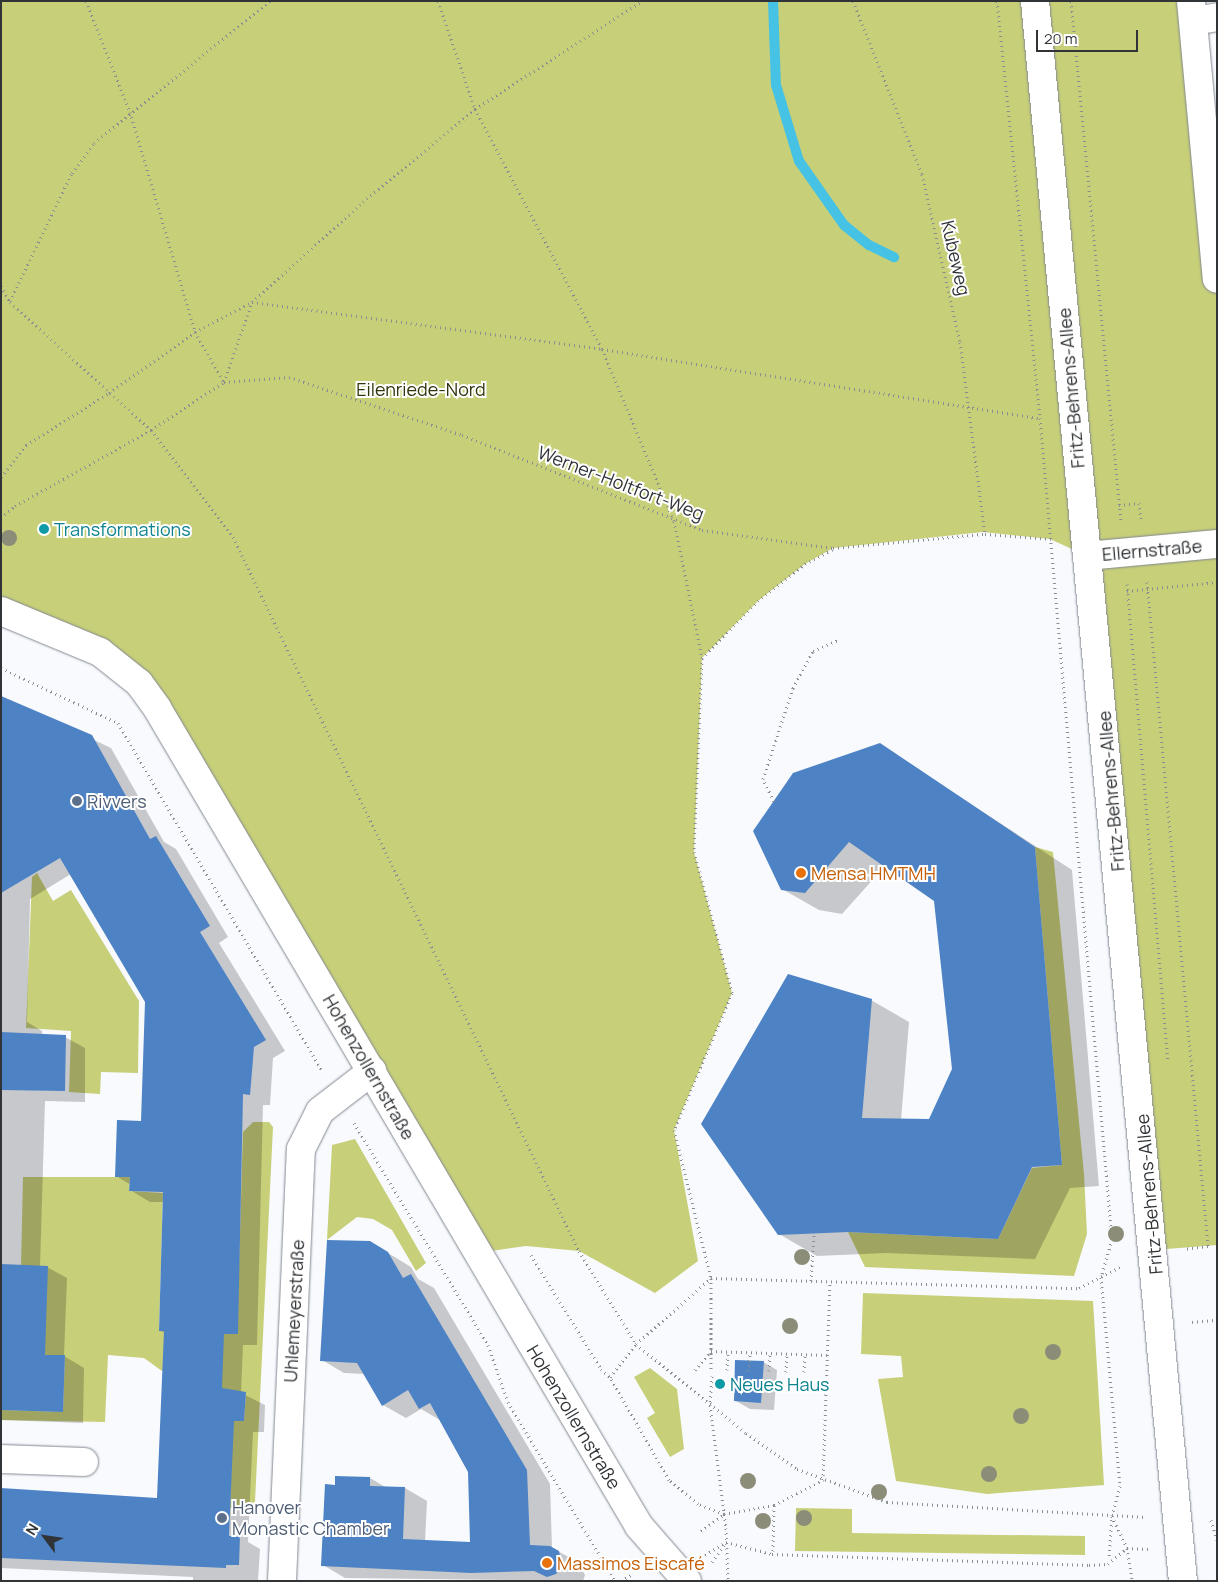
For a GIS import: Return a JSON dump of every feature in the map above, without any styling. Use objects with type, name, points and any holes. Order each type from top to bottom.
[{"type":"street","name":"Fritz-Behrens-Allee","points":[[1035,1],[1184,1581]]},
{"type":"street","points":[[1200,13],[1217,279]]},
{"type":"street","name":"Ellernstraße","points":[[1087,556],[1134,550],[1217,544]]},
{"type":"street","name":"Hohenzollernstraße","points":[[1,610],[100,652],[139,683],[157,708],[639,1526],[687,1581]]},
{"type":"street","name":"Uhlemeyerstraße","points":[[282,1581],[301,1149],[320,1111],[372,1071]]},
{"type":"street","points":[[1,1459],[84,1462]]},
{"type":"path","points":[[86,1],[130,112],[195,332],[224,382]]},
{"type":"path","points":[[10,302],[72,173],[94,142],[270,1]]},
{"type":"path","points":[[438,1],[475,109],[602,350],[674,521],[702,658],[694,852],[732,993],[674,1130],[711,1278],[711,1370]]},
{"type":"path","points":[[1,477],[26,445],[108,393],[195,332],[252,302],[364,202],[475,109],[642,1]]},
{"type":"path","name":"Kubeweg","points":[[853,1],[922,174],[960,342],[971,406],[985,534]]},
{"type":"path","points":[[997,1],[1040,418],[1112,1239],[1101,1277],[1120,1486],[1112,1515],[1109,1560]]},
{"type":"path","points":[[1071,1],[1120,505],[1147,590],[1208,1246],[1185,1248],[1184,1239]]},
{"type":"path","points":[[1,286],[10,302],[108,393],[151,430],[233,537],[579,1251],[636,1344],[764,1447],[797,1469],[823,1480],[887,1502],[1112,1515]]},
{"type":"path","points":[[252,302],[602,350],[1040,418]]},
{"type":"path","points":[[1,518],[15,506],[151,430],[224,382],[252,302]]},
{"type":"path","name":"Werner-Holtfort-Weg","points":[[224,382],[289,377],[462,435],[674,521],[702,530],[833,548],[985,534],[1050,539]]},
{"type":"path","points":[[1120,505],[1139,503],[1127,592],[1169,1070]]},
{"type":"path","points":[[702,658],[758,601],[804,564],[833,548]]},
{"type":"path","points":[[1127,592],[1217,582]]},
{"type":"path","points":[[774,801],[763,779],[793,688],[813,651],[838,640]]},
{"type":"path","points":[[811,1281],[814,1234]]},
{"type":"path","points":[[610,1377],[636,1344],[711,1278],[1079,1288],[1154,1250]]},
{"type":"path","points":[[531,1255],[601,1369],[610,1377],[669,1480],[698,1504],[724,1514]]},
{"type":"path","points":[[823,1480],[830,1282]]},
{"type":"path","points":[[1192,1322],[1217,1320]]},
{"type":"path","points":[[711,1351],[827,1356]]},
{"type":"path","points":[[695,1370],[711,1351]]},
{"type":"path","points":[[727,1370],[728,1352]]},
{"type":"path","points":[[749,1371],[750,1352]]},
{"type":"path","points":[[769,1371],[770,1353]]},
{"type":"path","points":[[786,1372],[787,1354]]},
{"type":"path","points":[[804,1372],[805,1354]]},
{"type":"path","points":[[712,1376],[710,1405],[724,1514],[728,1581]]},
{"type":"path","points":[[700,1531],[724,1514],[774,1505],[823,1480]]},
{"type":"path","points":[[773,1551],[774,1505]]},
{"type":"path","points":[[1112,1515],[1127,1548],[1132,1581]]},
{"type":"path","points":[[1210,1518],[1217,1540]]},
{"type":"path","points":[[726,1542],[772,1554],[1089,1565],[1108,1564],[1127,1548]]},
{"type":"path","points":[[621,1581],[631,1575]]},
{"type":"green space","name":"Eilenriede-Nord","points":[[1,1],[1191,1],[1217,279],[1217,1245],[1154,1250],[1087,556],[1050,539],[983,532],[833,548],[805,564],[758,601],[702,658],[694,852],[732,993],[674,1130],[698,1261],[655,1293],[579,1251],[526,1246],[477,1253],[139,683],[1,611]]},
{"type":"green space","points":[[1035,847],[1053,852],[1084,1174],[1087,1234],[1074,1276],[865,1267],[848,1232],[998,1239],[1032,1168],[1062,1165]]},
{"type":"green space","points":[[37,873],[53,901],[71,890],[139,1001],[138,1073],[101,1072],[100,1094],[69,1092],[71,1031],[26,1028],[32,877]]},
{"type":"green space","points":[[253,1122],[269,1122],[273,1127],[255,1502],[251,1507],[230,1508],[233,1421],[244,1420],[246,1393],[220,1388],[190,1372],[162,1371],[144,1358],[108,1355],[105,1422],[1,1420],[1,1410],[63,1412],[65,1355],[44,1355],[21,1265],[23,1177],[130,1177],[129,1191],[163,1193],[159,1331],[237,1334],[243,1132]]},
{"type":"green space","points":[[355,1139],[426,1263],[416,1271],[392,1230],[373,1219],[357,1217],[327,1240],[332,1145]]},
{"type":"green space","points":[[863,1293],[1093,1301],[1104,1485],[987,1494],[896,1481],[878,1379],[903,1377],[901,1356],[861,1354]]},
{"type":"green space","points":[[650,1368],[677,1389],[684,1449],[670,1457],[647,1418],[655,1413],[634,1377]]},
{"type":"green space","points":[[796,1508],[852,1509],[852,1533],[1085,1536],[1085,1555],[795,1551]]},
{"type":"building","points":[[1,696],[92,735],[150,839],[156,836],[210,926],[200,932],[266,1040],[254,1047],[250,1095],[243,1094],[238,1334],[224,1334],[222,1388],[246,1392],[244,1421],[234,1421],[229,1536],[240,1536],[239,1565],[226,1565],[226,1568],[1,1558],[1,1488],[157,1498],[164,1331],[159,1331],[163,1192],[129,1191],[130,1177],[115,1177],[117,1120],[141,1121],[145,1002],[60,858],[1,893]]},
{"type":"building","points":[[880,743],[1035,847],[1062,1165],[1032,1167],[998,1239],[848,1232],[778,1235],[701,1124],[788,974],[872,999],[862,1118],[929,1119],[952,1069],[934,901],[849,842],[805,893],[781,890],[753,831],[793,773]]},
{"type":"building","points":[[1,1032],[66,1035],[65,1091],[1,1090]]},
{"type":"building","points":[[327,1240],[370,1241],[388,1252],[403,1278],[411,1274],[527,1470],[530,1545],[550,1546],[559,1551],[562,1566],[556,1574],[547,1577],[534,1571],[471,1573],[321,1566],[325,1484],[335,1485],[335,1476],[370,1477],[370,1486],[405,1487],[403,1539],[470,1542],[468,1472],[430,1403],[419,1409],[408,1390],[382,1406],[357,1363],[320,1361]]},
{"type":"building","points":[[1,1264],[48,1266],[45,1355],[65,1355],[63,1412],[1,1410]]},
{"type":"building","points":[[735,1360],[764,1361],[761,1403],[734,1401]]},
{"type":"waterway","points":[[773,1],[776,85],[799,161],[844,225],[869,245],[894,257]]},
{"type":"place","name":"Transformations","points":[[44,529]]},
{"type":"place","name":"Rivvers","points":[[77,801]]},
{"type":"place","name":"Mensa HMTMH","points":[[801,873]]},
{"type":"place","name":"Neues Haus","points":[[720,1384]]},
{"type":"place","name":"Hanover Monastic Chamber","points":[[222,1518]]},
{"type":"place","name":"Massimos Eiscafé","points":[[547,1563]]}]
